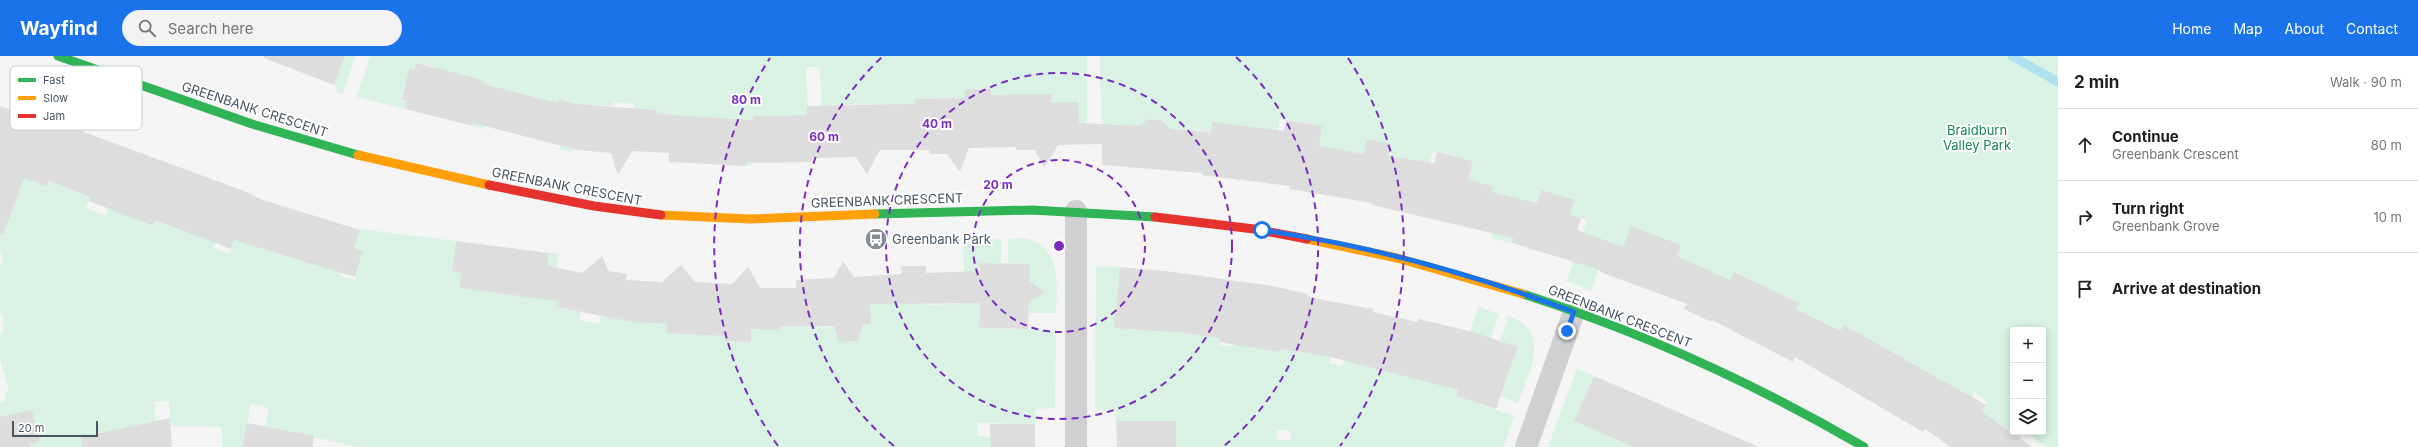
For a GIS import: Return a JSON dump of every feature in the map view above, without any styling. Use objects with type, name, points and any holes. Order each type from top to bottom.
[{"type":"street","name":"GREENBANK CRESCENT","points":[[58,56],[86,66]]},
{"type":"street","name":"GREENBANK CRESCENT","points":[[142,86],[236,119],[332,148],[506,189],[635,213],[746,219],[980,210],[1076,211],[1247,228],[1342,244],[1455,272],[1574,312],[1656,343],[1734,377],[1864,447]]},
{"type":"street","points":[[1076,211],[1076,447]]},
{"type":"street","points":[[1526,447],[1574,312]]},
{"type":"green space","points":[[345,56],[355,56],[343,94],[336,92],[338,87],[334,85],[342,65],[329,60],[344,59]]},
{"type":"green space","points":[[370,56],[1087,56],[1087,144],[1079,144],[1078,103],[1051,103],[1051,94],[1031,94],[1030,103],[991,106],[991,90],[965,90],[965,98],[915,99],[916,146],[875,112],[875,104],[837,105],[838,136],[826,136],[826,158],[823,158],[820,67],[806,67],[808,115],[753,116],[752,166],[746,166],[748,139],[742,119],[665,115],[654,147],[657,110],[634,108],[634,104],[614,102],[614,106],[596,105],[592,119],[577,140],[571,152],[559,149],[571,102],[559,99],[558,103],[512,91],[509,103],[485,126],[484,129],[473,126],[484,80],[463,74],[462,78],[435,71],[436,67],[417,63],[415,70],[409,69],[402,98],[407,100],[405,109],[357,97]]},
{"type":"green space","name":"Braidburn Valley Park","points":[[1100,56],[2058,56],[2058,447],[2045,447],[2030,435],[2046,435],[2046,327],[2010,327],[2010,435],[2023,435],[2013,447],[1998,437],[2005,428],[1981,411],[1988,402],[1975,392],[1956,419],[1950,385],[1904,358],[1892,379],[1884,348],[1844,325],[1832,345],[1815,318],[1796,309],[1799,303],[1781,294],[1777,300],[1746,301],[1755,282],[1734,272],[1730,280],[1608,242],[1591,291],[1567,281],[1587,220],[1570,215],[1575,200],[1541,190],[1537,205],[1524,201],[1511,243],[1491,238],[1503,195],[1492,192],[1493,186],[1468,180],[1473,161],[1433,151],[1428,169],[1409,165],[1407,159],[1392,156],[1389,162],[1387,161],[1390,144],[1368,139],[1364,156],[1319,146],[1322,126],[1280,118],[1276,139],[1196,130],[1191,172],[1181,171],[1184,130],[1166,129],[1166,124],[1162,120],[1148,119],[1144,122],[1143,127],[1126,125],[1125,136],[1101,125]]},
{"type":"green space","points":[[36,144],[32,181],[46,186],[49,181],[90,197],[86,208],[105,215],[108,208],[122,214],[151,188],[139,221],[153,226],[155,220],[215,243],[213,247],[229,254],[252,194],[258,197],[340,272],[339,275],[355,280],[363,251],[354,248],[360,229],[456,241],[452,272],[461,273],[459,288],[536,298],[546,284],[549,253],[559,254],[557,267],[564,269],[556,307],[581,312],[579,320],[599,324],[601,316],[617,319],[640,289],[640,281],[645,281],[643,323],[667,324],[666,332],[726,293],[725,341],[751,342],[751,329],[778,330],[779,326],[791,326],[792,288],[820,303],[821,327],[834,326],[840,342],[858,341],[863,325],[871,324],[870,303],[878,294],[878,275],[888,275],[889,298],[925,303],[925,305],[962,304],[961,272],[964,272],[963,240],[1002,239],[1001,263],[980,263],[979,328],[1056,330],[1055,408],[1035,409],[1035,424],[978,423],[977,436],[991,437],[991,447],[358,447],[295,433],[288,447],[291,432],[265,426],[269,408],[251,404],[242,447],[222,447],[222,427],[170,426],[169,401],[154,402],[156,425],[147,447],[142,424],[100,433],[103,447],[30,447],[29,444],[0,418],[0,402],[6,400],[4,393],[9,391],[0,359],[0,333],[3,332],[3,315],[0,315],[0,267],[3,258],[0,252],[0,202]]},
{"type":"green space","points":[[1008,239],[1027,239],[1038,243],[1046,250],[1052,259],[1055,269],[1057,292],[1056,313],[1029,313],[1029,302],[1037,297],[1037,287],[1029,281],[1030,264],[1008,263]]},
{"type":"green space","points":[[1096,266],[1120,267],[1115,328],[1169,332],[1174,272],[1221,328],[1219,345],[1233,346],[1234,330],[1258,284],[1265,285],[1265,290],[1275,291],[1266,350],[1279,352],[1280,349],[1318,355],[1328,301],[1343,305],[1330,363],[1342,366],[1344,360],[1382,369],[1468,338],[1478,307],[1499,314],[1491,338],[1458,388],[1456,396],[1468,400],[1471,392],[1477,389],[1473,402],[1514,416],[1504,447],[1176,447],[1116,421],[1116,411],[1095,409]],"holes":[[[1277,430],[1291,431],[1290,441],[1276,439]]]},
{"type":"green space","points":[[1508,316],[1522,323],[1530,331],[1534,342],[1532,365],[1518,403],[1501,397],[1518,347],[1500,341]]},
{"type":"green space","points":[[1577,368],[1594,376],[1575,421],[1619,441],[1639,395],[1650,400],[1631,447],[1548,447]]},
{"type":"building","points":[[264,56],[345,56],[334,85],[264,58]]},
{"type":"building","points":[[416,63],[484,80],[483,84],[558,103],[559,99],[576,104],[657,110],[656,114],[753,120],[753,116],[807,115],[807,106],[915,104],[915,99],[965,98],[965,90],[991,89],[991,95],[1051,94],[1051,103],[1078,102],[1079,123],[1139,126],[1148,119],[1162,120],[1170,129],[1211,132],[1212,122],[1284,131],[1286,120],[1322,126],[1319,146],[1364,154],[1367,139],[1390,144],[1388,156],[1434,163],[1437,152],[1473,161],[1468,180],[1493,186],[1492,192],[1537,203],[1541,190],[1575,200],[1570,215],[1581,218],[1577,230],[1623,247],[1631,226],[1681,245],[1677,256],[1730,280],[1734,272],[1799,303],[1796,309],[1840,331],[1844,325],[1986,405],[1981,411],[2010,431],[2010,435],[2015,435],[2032,447],[1951,447],[1925,429],[1923,432],[1795,357],[1793,362],[1712,320],[1711,322],[1684,309],[1687,304],[1600,272],[1600,270],[1512,243],[1513,238],[1372,205],[1372,203],[1289,189],[1290,186],[1202,175],[1202,173],[1102,165],[1102,144],[1058,145],[1044,168],[1035,150],[1016,150],[1016,147],[969,148],[960,172],[947,154],[930,154],[929,150],[880,150],[867,174],[856,157],[812,158],[812,162],[746,163],[746,166],[669,162],[669,153],[632,151],[618,175],[611,153],[577,150],[473,123],[473,126],[405,109],[407,100],[402,99],[409,69],[415,70]]},
{"type":"building","points":[[0,106],[10,110],[10,130],[79,130],[252,194],[251,196],[360,230],[354,248],[363,251],[355,277],[234,240],[231,249],[155,220],[153,226],[89,201],[90,197],[49,181],[46,186],[24,178],[3,235],[0,235]]},
{"type":"building","points":[[456,241],[549,253],[548,266],[582,273],[602,256],[609,271],[627,274],[626,280],[662,282],[681,265],[695,282],[732,284],[748,267],[760,288],[796,288],[796,280],[834,278],[843,261],[854,277],[902,274],[901,266],[926,266],[926,273],[980,271],[980,263],[1030,264],[1029,281],[1045,292],[1029,302],[1028,329],[979,328],[980,303],[870,304],[871,324],[863,325],[858,341],[839,342],[834,326],[779,326],[778,330],[751,329],[751,342],[725,341],[725,336],[666,333],[667,324],[632,322],[556,307],[557,301],[459,288],[461,273],[452,272]]},
{"type":"building","points":[[1120,267],[1174,272],[1272,286],[1308,294],[1307,296],[1328,301],[1374,309],[1373,312],[1417,322],[1419,319],[1473,332],[1518,347],[1496,409],[1456,396],[1458,390],[1331,357],[1280,349],[1280,352],[1219,342],[1220,338],[1170,331],[1114,328]]},
{"type":"building","points":[[1594,376],[1759,447],[1633,447],[1574,421]]},
{"type":"building","points":[[32,410],[40,441],[29,444],[30,447],[0,447],[0,417]]},
{"type":"building","points":[[170,418],[172,447],[82,447],[81,437]]},
{"type":"building","points":[[1116,421],[1176,421],[1176,447],[1117,447]]},
{"type":"building","points":[[247,423],[314,436],[313,447],[242,447]]},
{"type":"building","points":[[990,424],[1035,424],[1035,447],[991,447]]},
{"type":"waterway","points":[[2012,56],[2058,82]]},
{"type":"traffic: fast","points":[[58,56],[87,66]]},
{"type":"traffic: fast","points":[[142,85],[252,124],[358,155]]},
{"type":"traffic: fast","points":[[875,214],[1032,210],[1155,217]]},
{"type":"traffic: fast","points":[[1523,294],[1611,325],[1698,361],[1782,402],[1864,447]]},
{"type":"traffic: slow","points":[[358,155],[489,185]]},
{"type":"traffic: slow","points":[[661,215],[750,219],[875,214]]},
{"type":"traffic: slow","points":[[1307,239],[1397,258],[1523,294]]},
{"type":"traffic: jam","points":[[489,185],[594,206],[661,215]]},
{"type":"traffic: jam","points":[[1155,217],[1254,229],[1307,239]]},
{"type":"place","name":"Greenbank Park","points":[[876,239]]},
{"type":"route","points":[[1262,230],[1275,231],[1376,251],[1455,272],[1515,291],[1574,312],[1567,331]]}]
